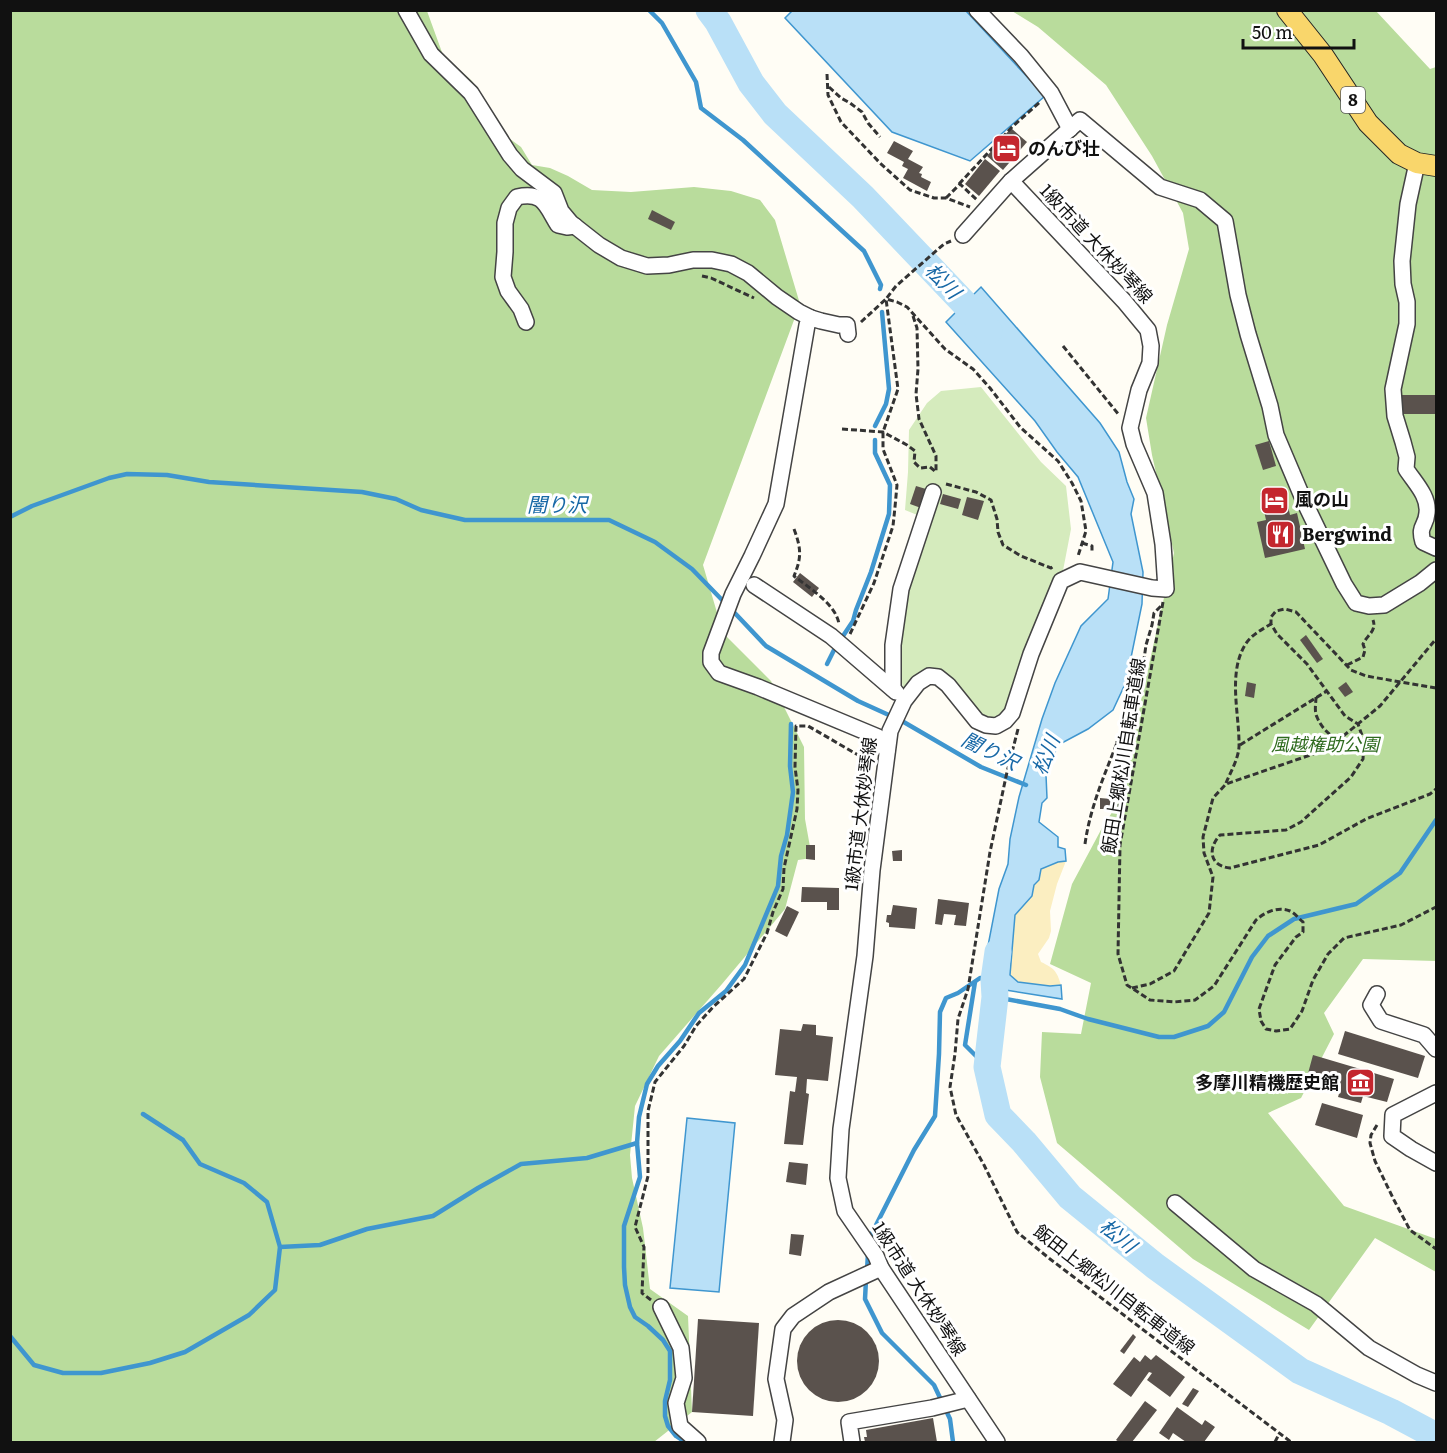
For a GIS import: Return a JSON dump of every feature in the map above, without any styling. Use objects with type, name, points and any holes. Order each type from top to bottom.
[{"type":"main road","name":"8","points":[[1287,10],[1323,55],[1368,123],[1400,154],[1417,163],[1437,166]]},
{"type":"street","points":[[406,10],[431,54],[471,93],[510,155],[522,169],[554,193],[561,211],[575,226],[599,245],[621,258],[647,266],[669,265],[693,260],[712,260],[731,264],[748,273],[792,308],[811,318],[847,325],[848,334]]},
{"type":"street","points":[[977,10],[1021,56],[1051,93],[1070,129],[1080,120],[1160,187],[1200,200],[1225,221],[1238,294],[1276,435],[1304,501],[1344,584],[1356,603],[1369,606],[1384,605],[1437,570]]},
{"type":"street","name":"1級市道 大休妙琴線","points":[[1070,129],[1011,181],[1124,301],[1148,330],[1151,346],[1150,363],[1139,390],[1130,428]]},
{"type":"street","points":[[1417,163],[1408,204],[1402,261],[1407,324],[1393,389],[1395,416],[1407,457],[1406,469],[1426,499],[1427,515],[1420,533],[1423,542],[1437,548]]},
{"type":"street","points":[[963,235],[1011,181]]},
{"type":"street","points":[[526,322],[503,278],[505,223],[509,208],[517,197],[528,194],[539,198],[548,206],[558,225],[575,226]]},
{"type":"street","points":[[811,318],[807,325],[776,504],[733,594],[711,653],[711,662],[719,672],[878,737],[887,751]]},
{"type":"street","points":[[1074,566],[1152,588],[1166,589],[1160,519],[1155,493],[1134,444],[1130,428]]},
{"type":"street","points":[[893,689],[893,645],[901,589],[934,487]]},
{"type":"street","name":"1級市道 大休妙琴線","points":[[997,1443],[877,1265],[845,1211],[838,1178],[841,1129],[865,956],[872,870],[890,731],[901,706],[918,683],[929,676],[938,677],[948,685],[976,721],[986,726],[996,726],[1005,721],[1012,713],[1031,654],[1061,581],[1074,566]]},
{"type":"street","points":[[754,585],[831,636],[893,689],[901,706]]},
{"type":"street","points":[[1377,994],[1371,1005],[1381,1021],[1424,1035],[1437,1049]]},
{"type":"street","points":[[1437,1094],[1393,1115],[1392,1136],[1437,1163]]},
{"type":"street","points":[[1175,1203],[1254,1269],[1316,1304],[1369,1348],[1417,1375],[1437,1383]]},
{"type":"street","points":[[782,1443],[785,1420],[776,1379],[783,1329],[793,1316],[809,1305],[877,1265]]},
{"type":"street","points":[[661,1307],[681,1348],[684,1378],[676,1403],[680,1426],[698,1443]]},
{"type":"street","points":[[852,1443],[849,1422],[932,1408],[968,1399]]},
{"type":"path","points":[[827,74],[828,95],[840,122],[910,190],[934,198],[946,198],[983,213]]},
{"type":"path","points":[[828,86],[862,112],[880,137]]},
{"type":"path","points":[[946,198],[1012,127],[1051,93]]},
{"type":"path","points":[[959,184],[983,213]]},
{"type":"path","points":[[848,334],[886,299],[896,286],[944,244]]},
{"type":"path","points":[[697,275],[711,278],[761,302]]},
{"type":"path","points":[[886,299],[907,307],[945,349],[973,369],[1020,427],[1058,461],[1081,501],[1086,531],[1074,566]]},
{"type":"path","points":[[843,646],[874,583],[893,526],[897,485],[883,449],[883,432],[898,389],[886,299]]},
{"type":"path","points":[[913,313],[917,328],[916,394],[919,419],[936,456],[934,487],[976,492],[991,500],[1003,545],[1021,556],[1051,568],[1060,564]]},
{"type":"path","points":[[1063,346],[1130,428]]},
{"type":"path","points":[[842,429],[883,432],[915,451],[914,462],[920,468],[930,467],[936,472]]},
{"type":"path","points":[[794,529],[800,554],[794,576],[825,600],[829,606]]},
{"type":"path","points":[[1082,543],[1092,546],[1092,551]]},
{"type":"path","name":"飯田上郷松川自転車道線","points":[[1117,741],[1131,697],[1141,681],[1146,645],[1154,613],[1163,602],[1120,845],[1118,954],[1127,985],[1132,988]]},
{"type":"path","points":[[1347,665],[1363,657],[1365,650],[1363,644],[1372,633],[1375,624],[1369,606]]},
{"type":"path","points":[[1437,688],[1366,676],[1352,670],[1296,612],[1285,609],[1276,611],[1271,617],[1270,624],[1277,634],[1306,664],[1345,716],[1358,724],[1364,741],[1363,759],[1352,777],[1301,822],[1286,830],[1220,835],[1214,842],[1212,853],[1216,863],[1230,868],[1319,845],[1366,819],[1430,794],[1437,789]]},
{"type":"path","points":[[1132,988],[1150,984],[1174,971],[1209,913],[1214,877],[1204,853],[1203,837],[1214,798],[1226,784],[1240,745],[1235,686],[1239,660],[1245,645],[1255,634],[1270,624]]},
{"type":"path","points":[[1226,784],[1319,752],[1337,740],[1380,706],[1437,639]]},
{"type":"path","points":[[1240,745],[1327,691]]},
{"type":"path","points":[[1316,697],[1316,715],[1326,732],[1353,747],[1364,748]]},
{"type":"path","points":[[661,1307],[642,1293],[644,1246],[634,1227],[648,1176],[648,1111],[655,1082],[684,1046],[696,1026],[744,979],[767,933],[783,889],[784,868],[797,809],[796,726],[808,726],[871,762],[885,774]]},
{"type":"path","points":[[1084,844],[1094,802],[1117,741]]},
{"type":"path","points":[[1117,741],[1120,845]]},
{"type":"path","name":"飯田上郷松川自転車道線","points":[[1007,771],[990,852],[968,989],[958,1019],[950,1087],[956,1115],[1017,1232],[1291,1443]]},
{"type":"path","points":[[1132,988],[1150,1000],[1174,1002],[1195,1000],[1214,986],[1256,920],[1263,914],[1275,910],[1290,911],[1303,922],[1303,932],[1296,937],[1275,965],[1259,1009],[1261,1021],[1266,1029],[1276,1031],[1290,1029],[1302,1011],[1313,980],[1328,954],[1344,938],[1401,925],[1437,907]]},
{"type":"path","points":[[1393,1115],[1378,1124],[1371,1135],[1370,1143],[1375,1161],[1410,1230],[1437,1249]]},
{"type":"path","points":[[1275,1443],[1280,1434]]},
{"type":"green space","points":[[10,11],[427,11],[443,55],[472,81],[503,134],[521,147],[532,165],[550,168],[592,190],[631,192],[694,187],[731,191],[760,200],[775,220],[800,304],[703,565],[723,633],[771,681],[804,747],[805,819],[812,858],[798,860],[785,909],[659,1056],[635,1106],[630,1155],[632,1178],[643,1228],[650,1289],[688,1316],[692,1412],[654,1442],[11,1442]]},
{"type":"green space","name":"風越権助公園","points":[[1012,11],[1376,11],[1430,69],[1436,67],[1436,961],[1363,959],[1324,1013],[1334,1034],[1301,1098],[1268,1113],[1344,1206],[1436,1239],[1436,1272],[1375,1238],[1309,1330],[1193,1259],[1057,1143],[1040,1077],[1042,1032],[1081,1034],[1091,983],[1050,964],[1072,884],[1118,803],[1174,553],[1146,418],[1167,325],[1189,249],[1183,213],[1152,156],[1106,85],[1038,27]]},
{"type":"green space","points":[[981,387],[1041,462],[1066,486],[1071,529],[1061,581],[1012,713],[986,725],[938,677],[904,701],[898,644],[907,592],[932,521],[905,510],[909,430],[927,403],[941,391]]},
{"type":"sand","points":[[1066,861],[1050,911],[1049,938],[1038,954],[1041,962],[1049,966],[1058,976],[1061,985],[1018,982],[1010,975],[1015,915],[1032,896],[1034,885],[1039,880],[1040,869]]},
{"type":"water","points":[[793,10],[966,11],[1045,96],[970,161],[892,132],[785,18]]},
{"type":"water","points":[[981,287],[1100,423],[1119,452],[1134,499],[1131,514],[1143,572],[1142,604],[1126,682],[1113,710],[1088,729],[1058,745],[1046,775],[1047,798],[1042,803],[1039,822],[1058,837],[1058,847],[1065,849],[1066,861],[1041,869],[1032,896],[1015,915],[1010,975],[1018,982],[1061,985],[1062,999],[987,987],[986,956],[999,889],[1008,864],[1010,839],[1019,797],[1042,719],[1055,683],[1081,626],[1108,599],[1113,562],[1078,477],[1035,421],[946,322]]},
{"type":"water","points":[[687,1118],[735,1123],[719,1292],[670,1288]]},
{"type":"building","name":"のんび壮","points":[[1011,128],[1027,142],[1003,170],[987,156]]},
{"type":"building","points":[[894,141],[913,151],[908,159],[923,167],[919,173],[922,174],[921,177],[931,182],[927,191],[903,178],[908,169],[902,166],[904,162],[887,153]]},
{"type":"building","name":"のんび壮","points":[[985,159],[1000,171],[979,196],[965,184]]},
{"type":"building","points":[[652,210],[675,222],[671,230],[648,219]]},
{"type":"building","points":[[1401,395],[1436,395],[1436,414],[1401,414]]},
{"type":"building","points":[[1269,441],[1276,466],[1263,470],[1255,445]]},
{"type":"building","points":[[916,486],[926,489],[921,508],[910,504]]},
{"type":"building","name":"Bergwind","points":[[1284,487],[1290,515],[1297,513],[1305,549],[1265,558],[1257,522],[1266,520],[1260,493]]},
{"type":"building","points":[[943,494],[961,499],[958,509],[940,504]]},
{"type":"building","points":[[967,497],[984,501],[978,520],[962,515]]},
{"type":"building","points":[[800,573],[819,588],[812,597],[793,582]]},
{"type":"building","points":[[1306,635],[1323,659],[1317,663],[1300,640]]},
{"type":"building","points":[[1247,682],[1256,684],[1254,698],[1245,696]]},
{"type":"building","points":[[1346,682],[1353,692],[1345,697],[1338,688]]},
{"type":"building","points":[[1100,798],[1111,799],[1110,809],[1100,809]]},
{"type":"building","points":[[806,845],[815,845],[815,860],[806,859]]},
{"type":"building","points":[[902,850],[902,861],[893,861],[892,851]]},
{"type":"building","points":[[802,887],[839,888],[839,910],[827,910],[827,902],[801,902]]},
{"type":"building","points":[[938,899],[969,903],[966,926],[954,925],[956,915],[944,914],[942,925],[935,924]]},
{"type":"building","points":[[893,905],[917,908],[915,929],[889,927],[889,923],[886,922],[887,915],[891,915]]},
{"type":"building","points":[[787,906],[799,912],[787,937],[775,931]]},
{"type":"building","points":[[803,1024],[816,1025],[816,1035],[833,1037],[828,1081],[807,1079],[806,1093],[809,1094],[803,1145],[784,1144],[790,1091],[795,1092],[797,1077],[775,1075],[780,1029],[801,1031]]},
{"type":"building","points":[[1345,1031],[1425,1056],[1418,1078],[1338,1054]]},
{"type":"building","name":"多摩川精機歴史館","points":[[1313,1055],[1394,1079],[1387,1102],[1363,1096],[1361,1103],[1338,1097],[1341,1087],[1307,1077]]},
{"type":"building","points":[[1322,1103],[1363,1115],[1357,1138],[1315,1125]]},
{"type":"building","points":[[789,1162],[808,1164],[806,1185],[786,1182]]},
{"type":"building","points":[[791,1234],[804,1235],[801,1256],[789,1254]]},
{"type":"building","points":[[698,1319],[759,1323],[753,1416],[692,1412]]},
{"type":"building","points":[[838,1320],[854,1324],[867,1332],[875,1345],[879,1361],[875,1377],[867,1390],[854,1398],[838,1402],[822,1398],[809,1390],[801,1377],[797,1361],[801,1345],[809,1332],[822,1324]]},
{"type":"building","points":[[1133,1334],[1136,1337],[1124,1354],[1120,1351]]},
{"type":"building","points":[[1145,1355],[1151,1360],[1156,1355],[1185,1377],[1170,1397],[1147,1380],[1152,1373],[1149,1372],[1131,1397],[1113,1384],[1134,1357],[1140,1362]]},
{"type":"building","points":[[1193,1388],[1199,1391],[1188,1407],[1182,1404]]},
{"type":"building","points":[[1145,1401],[1157,1410],[1132,1442],[1116,1440]]},
{"type":"building","points":[[1177,1407],[1202,1425],[1205,1420],[1215,1427],[1204,1442],[1186,1442],[1173,1433],[1169,1440],[1159,1433]]},
{"type":"building","points":[[933,1418],[937,1442],[865,1442],[866,1430]]},
{"type":"waterway","points":[[649,10],[662,23],[696,82],[701,108],[743,140],[864,251],[881,285],[880,289]]},
{"type":"waterway","name":"松川","points":[[709,10],[718,22],[751,83],[775,114],[863,197],[989,331]]},
{"type":"waterway","points":[[875,426],[886,404],[889,389],[882,312]]},
{"type":"waterway","points":[[841,639],[853,621],[889,514],[890,485],[875,453],[875,440]]},
{"type":"waterway","name":"闇り沢","points":[[10,517],[32,506],[109,478],[127,474],[167,475],[209,482],[362,492],[396,499],[421,510],[465,520],[609,520],[655,542],[692,569],[725,603]]},
{"type":"waterway","name":"闇り沢","points":[[731,609],[766,646],[858,701],[902,721],[981,767],[1026,785]]},
{"type":"waterway","points":[[827,664],[836,646]]},
{"type":"waterway","points":[[685,1442],[668,1426],[665,1416],[665,1401],[670,1380],[670,1351],[663,1340],[635,1317],[625,1285],[624,1226],[640,1177],[637,1143],[639,1117],[647,1084],[658,1066],[680,1041],[699,1013],[726,991],[745,965],[778,886],[793,792],[790,766],[791,724]]},
{"type":"waterway","points":[[995,997],[1060,1009],[1088,1019],[1159,1037],[1174,1037],[1208,1026],[1224,1012],[1252,957],[1268,936],[1294,919],[1356,904],[1400,873],[1436,820]]},
{"type":"waterway","name":"松川","points":[[998,952],[987,1067],[998,1115],[1070,1197],[1155,1266],[1300,1371],[1391,1412],[1436,1436]]},
{"type":"waterway","points":[[869,1239],[914,1150],[935,1116],[940,1012],[946,998],[980,978],[991,980]]},
{"type":"waterway","points":[[975,982],[965,1045],[987,1067]]},
{"type":"waterway","points":[[10,1336],[34,1365],[63,1373],[101,1373],[150,1363],[185,1352],[249,1315],[275,1290],[280,1247],[267,1202],[244,1183],[200,1164],[183,1140],[143,1114]]},
{"type":"waterway","points":[[280,1247],[320,1245],[367,1229],[433,1216],[521,1164],[587,1158],[637,1143]]},
{"type":"waterway","points":[[867,1271],[868,1253]]},
{"type":"waterway","points":[[866,1280],[865,1299],[882,1333],[934,1385],[950,1419],[953,1442]]},
{"type":"place","name":"のんび壮","points":[[1007,149]]},
{"type":"place","name":"風の山","points":[[1274,500]]},
{"type":"place","name":"Bergwind","points":[[1281,535]]},
{"type":"place","name":"多摩川精機歴史館","points":[[1360,1083]]}]
